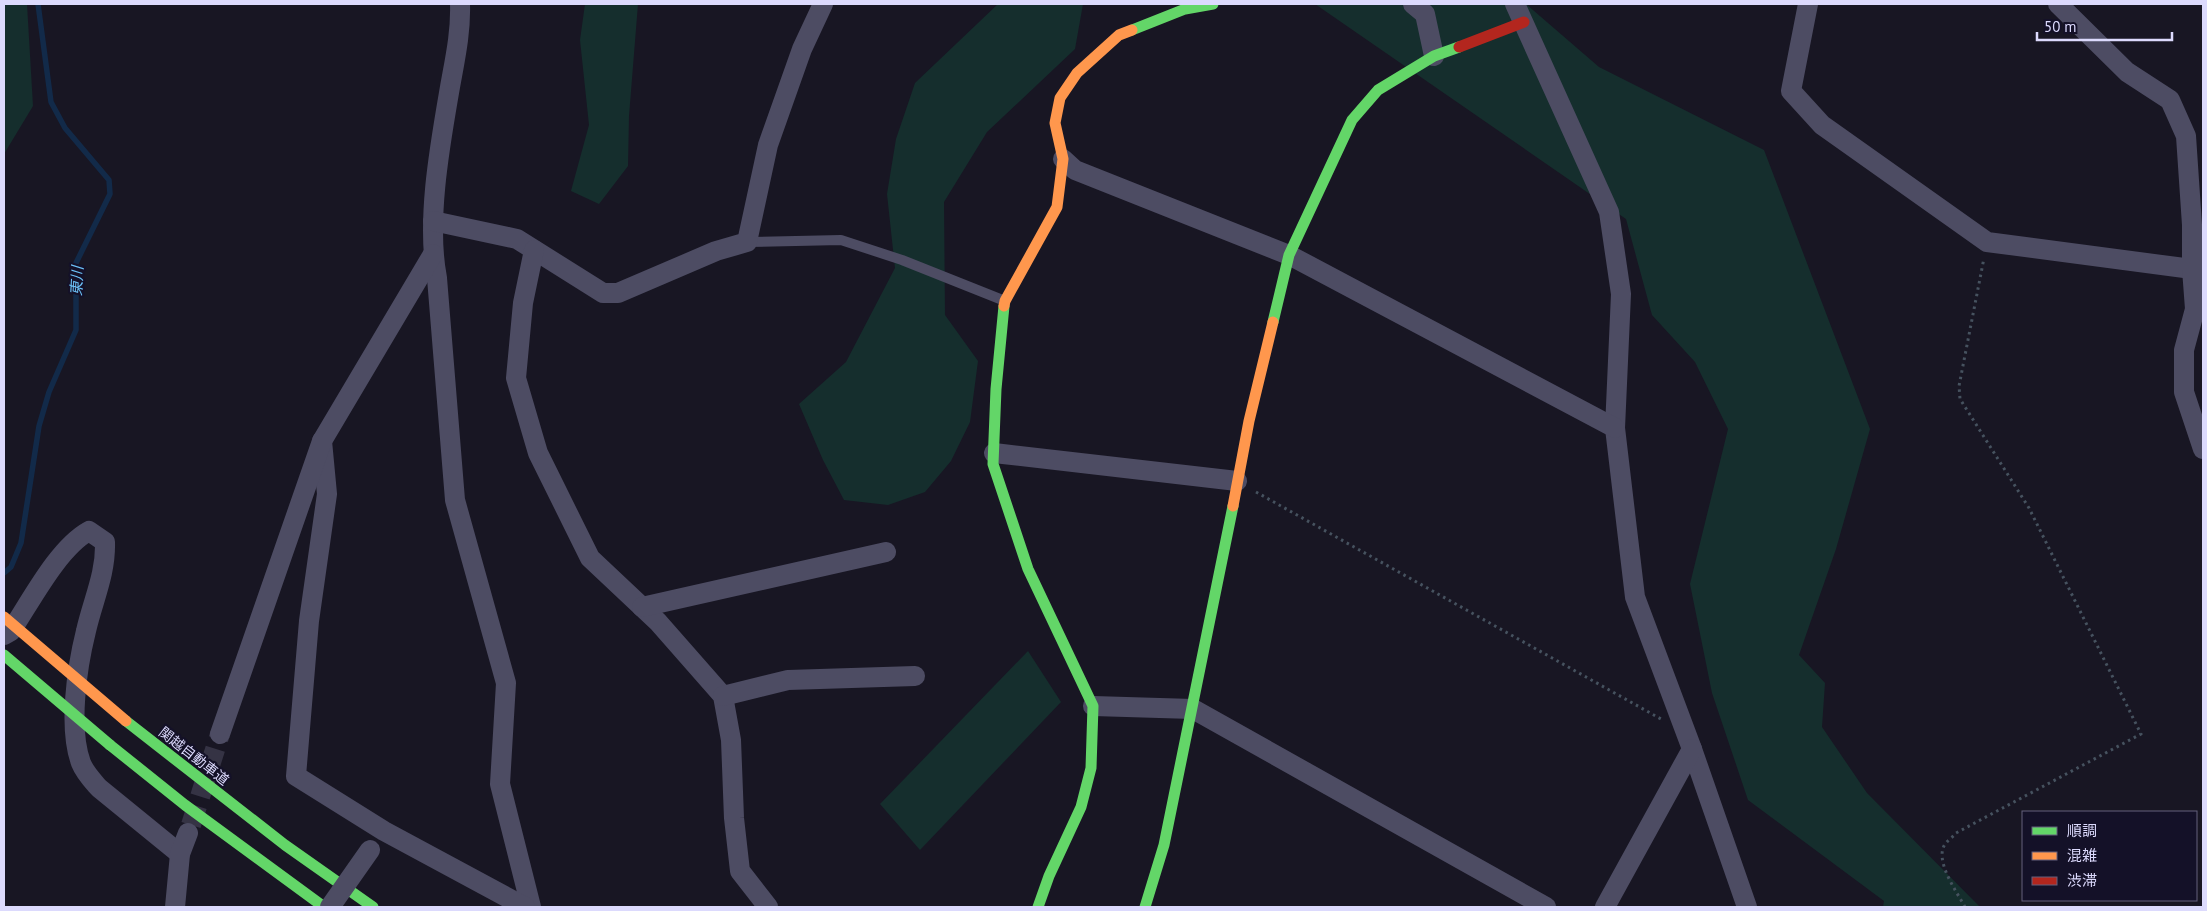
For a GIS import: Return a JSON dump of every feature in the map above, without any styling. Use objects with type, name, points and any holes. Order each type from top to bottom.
[{"type":"main road","points":[[1038,907],[1049,876],[1081,807],[1091,768],[1093,706],[1028,569],[993,464],[996,389],[1005,301],[1057,206],[1063,159],[1055,123],[1060,98],[1077,72],[1119,35],[1185,9],[1213,4]]},
{"type":"main road","points":[[1145,907],[1164,846],[1249,420],[1289,255],[1352,120],[1378,90],[1434,56],[1524,22]]},
{"type":"main road","name":"関越自動車道","points":[[4,617],[126,721],[285,845],[374,907]]},
{"type":"main road","points":[[4,655],[110,745],[185,805],[324,907]]},
{"type":"street","points":[[460,4],[461,25],[443,127],[433,221],[432,254],[438,278],[455,500],[506,683],[500,784],[531,907]]},
{"type":"street","points":[[433,221],[517,239],[603,294],[618,294],[716,251],[748,242],[768,145],[802,49],[823,4]]},
{"type":"street","points":[[1413,4],[1425,14],[1434,56]]},
{"type":"street","points":[[1515,4],[1609,212],[1621,294],[1615,428],[1635,597],[1689,741],[1747,907]]},
{"type":"street","points":[[1808,4],[1791,91],[1822,126],[1987,242],[2192,269]]},
{"type":"street","points":[[2058,4],[2127,72],[2170,100],[2186,136],[2192,225],[2192,269],[2199,310],[2184,350],[2184,392],[2203,449]]},
{"type":"street","points":[[1063,159],[1075,170],[1289,255],[1615,428]]},
{"type":"street","points":[[534,250],[522,303],[516,378],[538,453],[590,558],[658,622],[723,696],[731,740],[734,818],[740,871],[768,907]]},
{"type":"street","points":[[220,734],[322,440],[432,254]]},
{"type":"street","points":[[322,440],[327,494],[309,621],[296,776],[384,830],[525,907]]},
{"type":"street","points":[[994,453],[1237,482]]},
{"type":"street","points":[[4,635],[11,631],[63,552],[89,531],[105,542],[103,574],[86,632],[74,704],[74,722],[80,762],[88,776],[99,788],[180,854]]},
{"type":"street","points":[[642,607],[886,552]]},
{"type":"street","points":[[723,696],[788,680],[916,676]]},
{"type":"street","points":[[1093,706],[1193,708],[1546,907]]},
{"type":"street","points":[[1605,907],[1689,741]]},
{"type":"street","points":[[330,907],[384,830]]},
{"type":"street","points":[[175,907],[180,854],[188,833]]},
{"type":"lane","points":[[748,242],[841,240],[902,260],[1005,301]]},
{"type":"path","points":[[1965,907],[1943,863],[1941,853],[1945,844],[1956,833],[2141,734],[2029,508],[1960,399],[1959,386],[1987,242]]},
{"type":"path","points":[[1237,482],[1689,741]]},
{"type":"green space","points":[[4,4],[27,4],[33,106],[4,154]]},
{"type":"green space","points":[[585,4],[638,4],[629,116],[628,166],[599,204],[571,191],[589,125],[580,40]]},
{"type":"green space","points":[[998,4],[1083,4],[1075,49],[987,132],[944,202],[945,315],[978,361],[970,422],[951,461],[925,492],[888,505],[844,500],[823,460],[799,404],[846,362],[895,268],[887,194],[896,139],[915,83]]},
{"type":"green space","points":[[1315,4],[1526,4],[1599,67],[1764,150],[1870,429],[1836,549],[1799,655],[1825,683],[1822,727],[1867,793],[1980,907],[1883,907],[1884,901],[1748,800],[1712,693],[1690,584],[1728,429],[1695,362],[1652,315],[1626,219]]},
{"type":"green space","points":[[1028,651],[1061,702],[920,850],[880,804]]},
{"type":"waterway","name":"東川","points":[[4,573],[11,567],[21,543],[39,426],[49,392],[76,330],[76,263],[110,194],[109,180],[65,128],[51,102],[38,4]]},
{"type":"tunnel","points":[[191,825],[220,734]]},
{"type":"traffic: fast","points":[[1132,30],[1185,9],[1213,4]]},
{"type":"traffic: fast","points":[[1273,322],[1289,255],[1352,120],[1378,90],[1434,56],[1459,47]]},
{"type":"traffic: fast","points":[[1004,306],[996,389],[993,464],[1028,569],[1093,706],[1091,768],[1081,807],[1049,876],[1038,907]]},
{"type":"traffic: fast","points":[[1145,907],[1164,845],[1233,506]]},
{"type":"traffic: fast","points":[[4,655],[110,745]]},
{"type":"traffic: fast","points":[[126,721],[285,845],[373,907]]},
{"type":"traffic: fast","points":[[110,745],[185,805],[324,907]]},
{"type":"traffic: slow","points":[[1004,306],[1057,207],[1063,159],[1055,123],[1060,98],[1077,73],[1119,35],[1132,30]]},
{"type":"traffic: slow","points":[[1233,506],[1249,421],[1273,322]]},
{"type":"traffic: slow","points":[[4,617],[126,721]]},
{"type":"traffic: jam","points":[[1459,47],[1524,22]]}]
